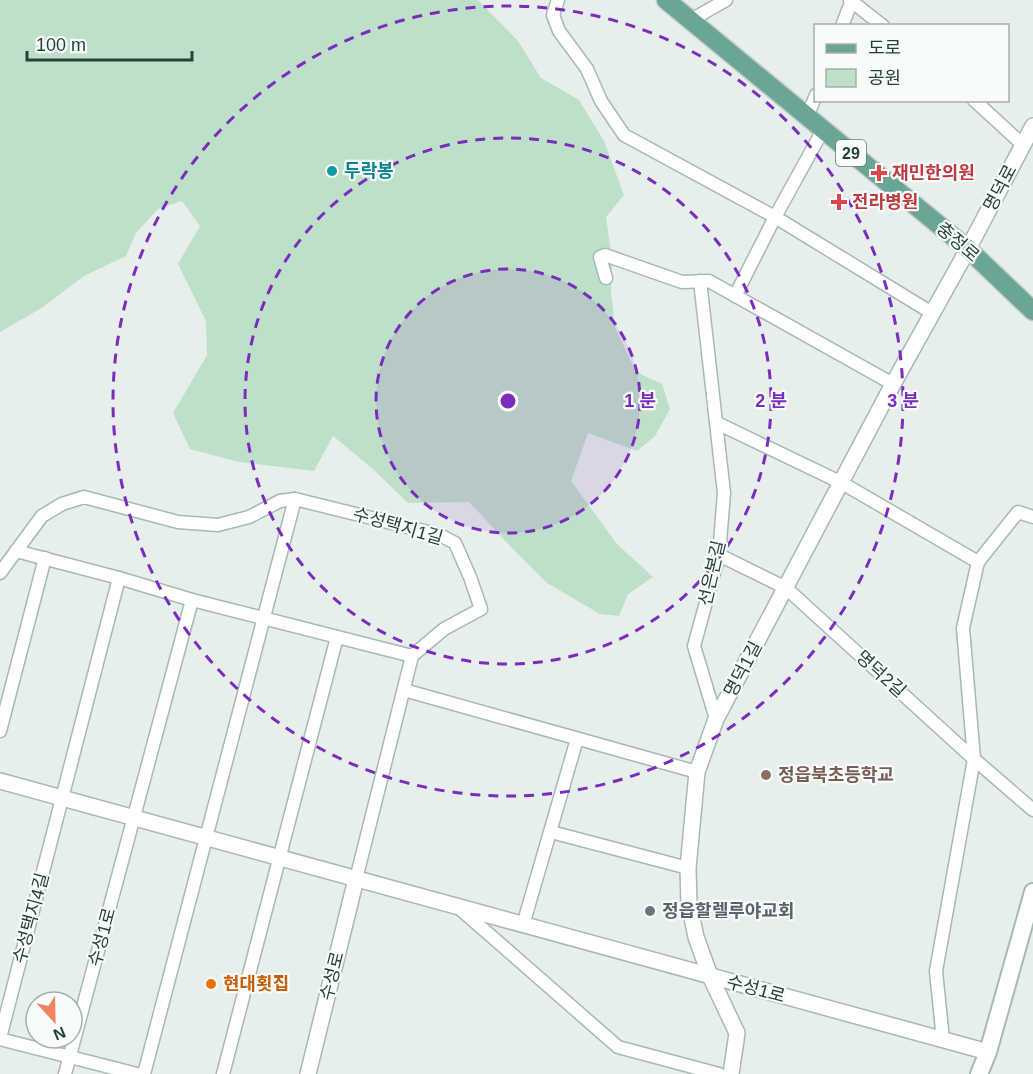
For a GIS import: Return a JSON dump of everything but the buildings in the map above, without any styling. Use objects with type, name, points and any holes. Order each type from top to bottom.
[{"type":"main road","name":"충정로","points":[[666,0],[968,249],[1033,311]]},
{"type":"main road","points":[[979,1074],[988,1052],[1033,892]]},
{"type":"street","points":[[558,0],[554,15],[559,31],[587,69],[601,101],[624,135],[775,217],[932,313]]},
{"type":"street","points":[[691,20],[726,0]]},
{"type":"street","points":[[843,24],[852,0],[881,24]]},
{"type":"street","points":[[807,117],[814,99]]},
{"type":"street","points":[[976,102],[1023,145]]},
{"type":"street","name":"명덕로","points":[[968,249],[1033,126]]},
{"type":"street","points":[[735,296],[823,130]]},
{"type":"street","name":"명덕1길","points":[[731,1074],[737,1033],[710,976],[696,937],[689,903],[688,868],[697,772],[716,719],[893,384],[968,249]]},
{"type":"street","points":[[606,278],[600,257],[605,255],[682,282],[709,281],[893,384]]},
{"type":"street","name":"선은본길","points":[[700,281],[724,494],[719,555],[694,645],[716,719]]},
{"type":"street","points":[[717,423],[842,483],[978,562]]},
{"type":"street","points":[[0,573],[42,516],[62,504],[84,497],[178,522],[218,525],[249,516],[280,501],[296,498],[144,1074]]},
{"type":"street","name":"수성택지1길","points":[[296,498],[440,535],[455,543],[481,609],[444,629],[412,656]]},
{"type":"street","points":[[943,1040],[936,971],[974,759],[963,628],[978,562],[1018,513],[1033,517]]},
{"type":"street","points":[[16,551],[192,600],[412,656],[356,879]]},
{"type":"street","name":"명덕2길","points":[[719,555],[786,588],[1033,810]]},
{"type":"street","points":[[0,731],[45,558]]},
{"type":"street","points":[[62,798],[119,578]]},
{"type":"street","name":"수성1로","points":[[70,1057],[192,600]]},
{"type":"street","points":[[223,1074],[337,637]]},
{"type":"street","points":[[404,690],[697,772]]},
{"type":"street","points":[[523,925],[577,739]]},
{"type":"street","name":"수성1로","points":[[0,781],[988,1052]]},
{"type":"street","name":"수성택지4길","points":[[62,798],[0,1039],[137,1074]]},
{"type":"street","points":[[551,832],[688,868]]},
{"type":"street","name":"수성로","points":[[308,1074],[356,879]]},
{"type":"street","points":[[458,907],[618,1047],[719,1074]]},
{"type":"street","points":[[65,1074],[70,1057]]},
{"type":"green space","points":[[0,0],[478,0],[518,41],[541,78],[579,100],[604,141],[624,195],[606,217],[612,260],[611,291],[615,327],[636,372],[662,384],[670,409],[655,436],[637,451],[588,433],[571,481],[617,544],[653,577],[628,594],[619,616],[600,614],[547,583],[469,502],[408,503],[374,470],[333,436],[314,471],[239,462],[190,449],[173,413],[207,355],[206,321],[178,264],[200,226],[182,201],[158,209],[136,233],[126,256],[84,276],[43,307],[0,332]]},
{"type":"place","name":"두락봉","points":[[332,171]]},
{"type":"place","name":"재민한의원","points":[[879,173]]},
{"type":"place","name":"전라병원","points":[[839,202]]},
{"type":"place","name":"정읍북초등학교","points":[[766,775]]},
{"type":"place","name":"정읍할렐루야교회","points":[[650,911]]},
{"type":"place","name":"현대횟집","points":[[211,984]]}]
